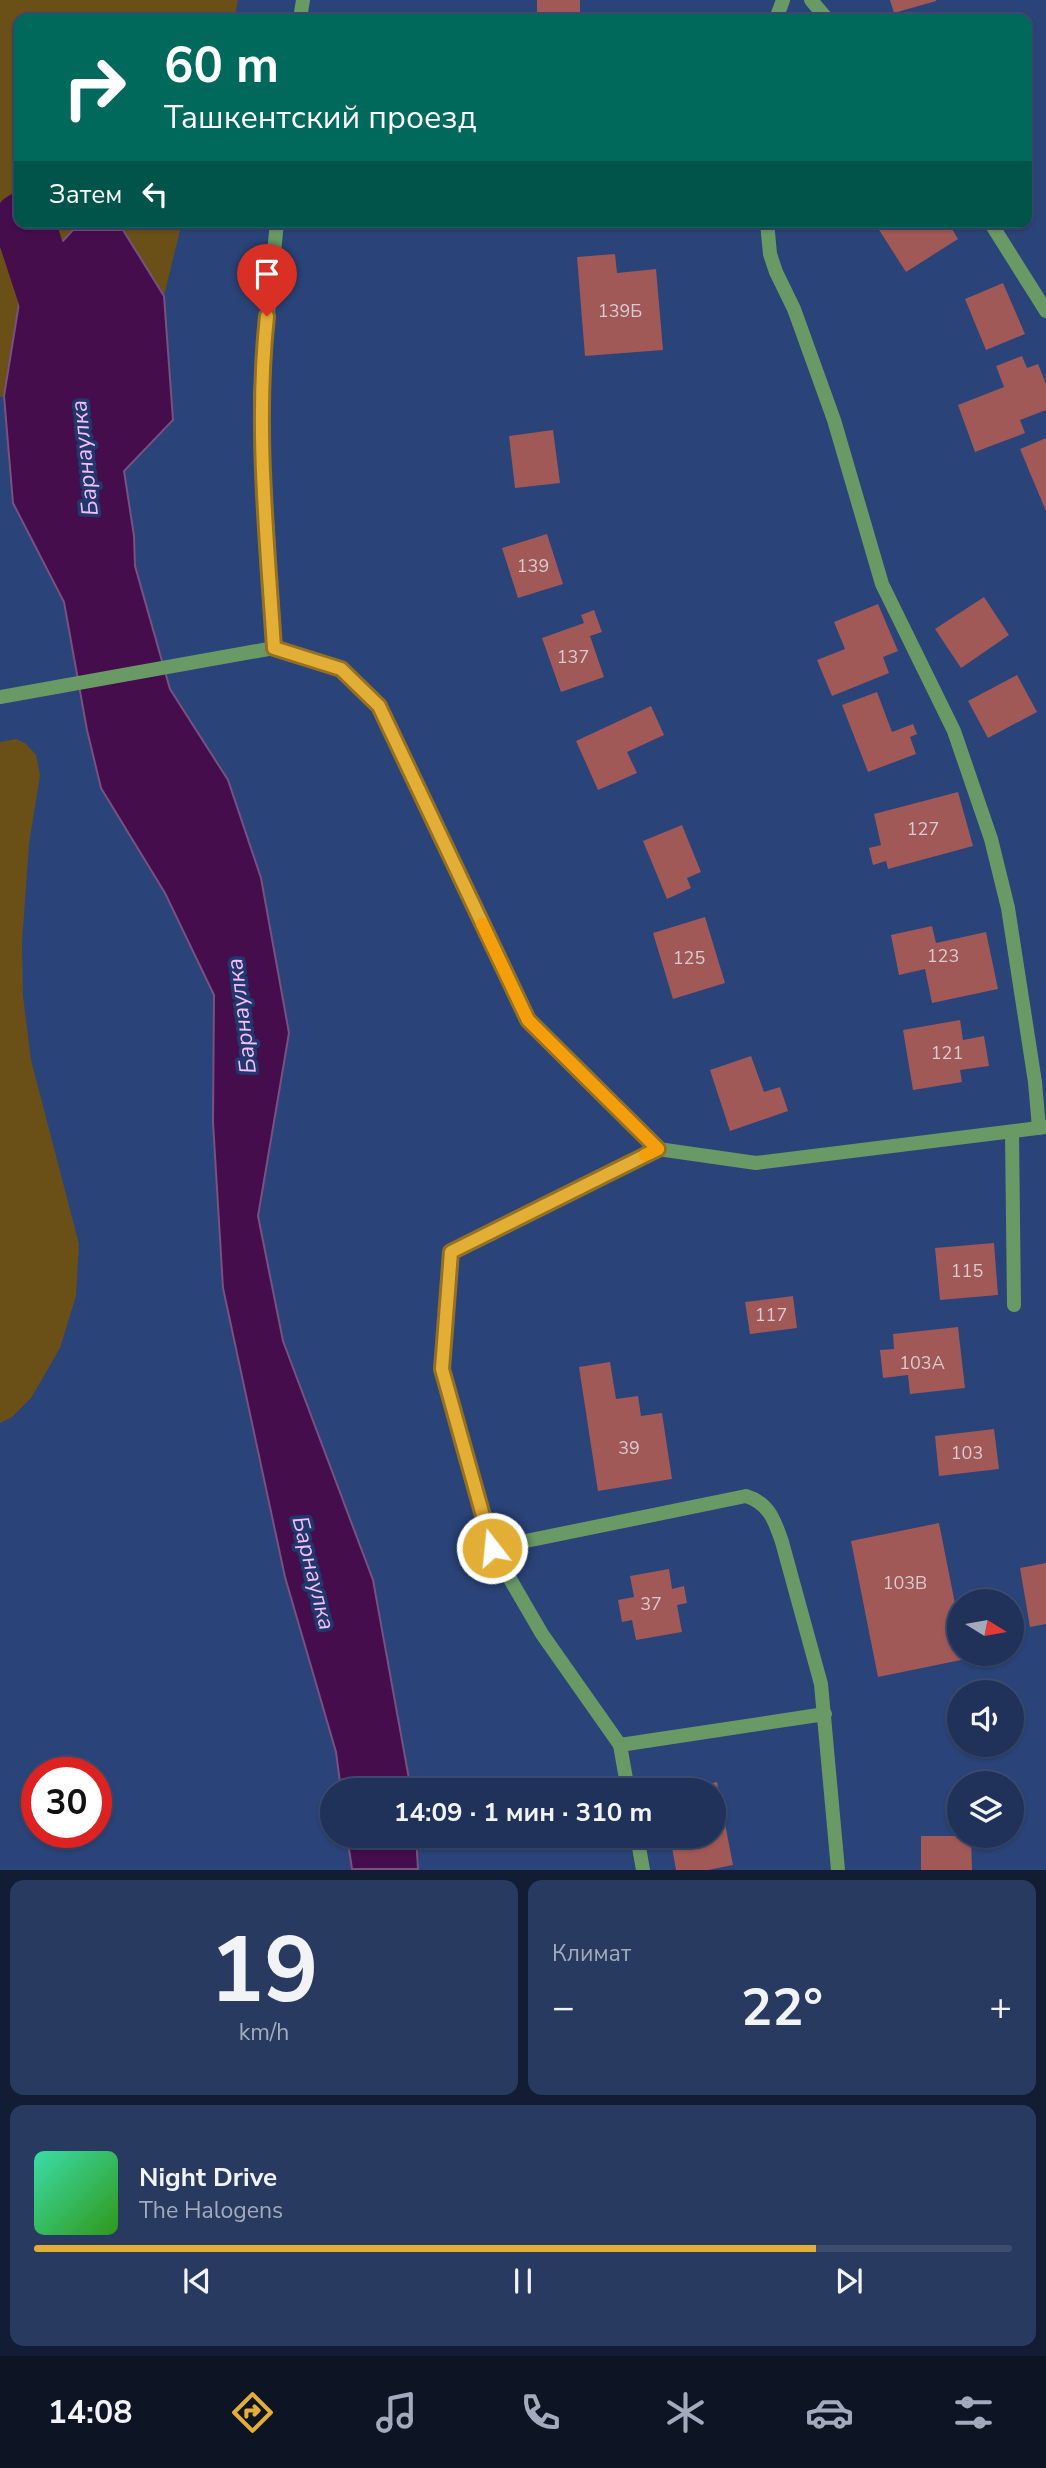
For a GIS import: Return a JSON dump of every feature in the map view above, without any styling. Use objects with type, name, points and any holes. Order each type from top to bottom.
[{"type":"street","points":[[811,0],[823,14]]},
{"type":"street","points":[[274,648],[260,394],[276,228]]},
{"type":"street","points":[[626,1778],[620,1745],[542,1634],[492,1548],[442,1369],[451,1252],[658,1149],[756,1163],[1043,1127],[1008,908],[991,839],[954,731],[881,584],[834,420],[793,309],[775,272],[768,228]]},
{"type":"street","points":[[994,228],[1046,311]]},
{"type":"street","points":[[0,697],[274,648],[341,669],[379,706],[528,1020],[658,1149]]},
{"type":"street","points":[[1012,1133],[1014,1305]]},
{"type":"street","points":[[492,1548],[746,1496],[758,1499],[775,1521],[821,1684],[838,1870]]},
{"type":"street","points":[[620,1745],[825,1714]]},
{"type":"street","points":[[639,1848],[643,1870]]},
{"type":"shaded area","points":[[0,0],[238,0],[235,14],[14,14],[14,228],[181,228],[164,296],[123,230],[22,285],[4,396],[0,397]]},
{"type":"shaded area","points":[[16,739],[25,743],[36,755],[40,775],[29,844],[22,943],[23,996],[31,1060],[79,1244],[76,1296],[60,1348],[31,1398],[12,1417],[0,1423],[0,742]]},
{"type":"water","points":[[73,230],[123,230],[164,296],[173,420],[124,471],[134,536],[135,566],[170,689],[228,780],[261,878],[289,1033],[258,1216],[283,1341],[373,1580],[409,1778],[339,1778],[336,1752],[285,1577],[223,1288],[213,1122],[214,995],[165,893],[101,788],[87,730],[64,602],[13,503],[4,396],[22,285]]},
{"type":"water","points":[[349,1848],[417,1848],[418,1869],[352,1869]]},
{"type":"building","points":[[537,0],[580,0],[580,14],[537,14]]},
{"type":"building","points":[[890,0],[936,0],[936,1],[894,13]]},
{"type":"building","points":[[878,228],[952,228],[958,239],[906,272]]},
{"type":"building","points":[[615,254],[617,273],[656,269],[663,350],[585,356],[577,257]]},
{"type":"building","points":[[1003,283],[1025,334],[986,350],[965,299]]},
{"type":"building","points":[[1022,356],[1027,368],[1038,364],[1046,384],[1046,410],[1020,420],[1025,433],[975,452],[958,405],[1004,387],[996,366]]},
{"type":"building","points":[[553,430],[560,483],[515,488],[509,436]]},
{"type":"building","points":[[1046,438],[1046,511],[1020,449]]},
{"type":"building","points":[[547,534],[563,584],[518,598],[502,548]]},
{"type":"building","points":[[984,597],[1009,635],[961,668],[935,629]]},
{"type":"building","points":[[878,604],[898,651],[883,657],[889,673],[832,696],[817,660],[845,649],[834,622]]},
{"type":"building","points":[[594,610],[602,632],[590,636],[604,677],[561,692],[542,638],[584,623],[581,615]]},
{"type":"building","points":[[1017,675],[1037,712],[988,738],[968,701]]},
{"type":"building","points":[[877,692],[892,732],[913,724],[917,734],[910,737],[916,754],[868,772],[842,705]]},
{"type":"building","points":[[651,706],[664,735],[627,752],[637,773],[598,790],[576,741]]},
{"type":"building","points":[[958,792],[973,846],[888,869],[886,861],[873,865],[869,848],[881,845],[874,814]]},
{"type":"building","points":[[682,825],[701,872],[687,878],[691,888],[667,899],[643,841]]},
{"type":"building","points":[[705,917],[725,983],[673,999],[653,933]]},
{"type":"building","points":[[932,926],[936,943],[986,932],[998,989],[932,1003],[925,969],[899,975],[891,935]]},
{"type":"building","points":[[960,1020],[963,1040],[984,1036],[989,1066],[960,1070],[962,1082],[913,1090],[903,1030]]},
{"type":"building","points":[[751,1056],[764,1092],[780,1087],[788,1111],[730,1131],[710,1070]]},
{"type":"building","points":[[994,1243],[998,1295],[940,1300],[935,1248]]},
{"type":"building","points":[[793,1296],[797,1328],[750,1334],[745,1302]]},
{"type":"building","points":[[958,1327],[965,1388],[910,1394],[908,1375],[883,1378],[880,1350],[894,1349],[893,1334]]},
{"type":"building","points":[[610,1362],[616,1399],[638,1396],[641,1416],[662,1413],[672,1479],[598,1491],[579,1367]]},
{"type":"building","points":[[994,1429],[999,1469],[939,1476],[935,1436]]},
{"type":"building","points":[[939,1523],[952,1589],[947,1589],[947,1663],[878,1677],[851,1541]]},
{"type":"building","points":[[1046,1563],[1046,1624],[1030,1627],[1020,1568]]},
{"type":"building","points":[[669,1569],[672,1589],[684,1586],[687,1603],[677,1605],[682,1632],[636,1640],[632,1620],[622,1622],[618,1600],[634,1597],[630,1576]]},
{"type":"building","points":[[726,1829],[733,1865],[708,1870],[676,1870],[672,1848],[726,1848]]},
{"type":"building","points":[[921,1836],[947,1836],[947,1848],[971,1848],[972,1870],[921,1870]]},
{"type":"waterway","name":"Барнаулка","points":[[26,228],[65,347]]},
{"type":"slow traffic","points":[[482,924],[528,1020],[658,1149],[645,1155]]},
{"type":"route","points":[[267,316],[260,394],[260,437],[274,648],[341,669],[379,706],[528,1020],[658,1149],[451,1252],[442,1369],[492,1548]]}]
